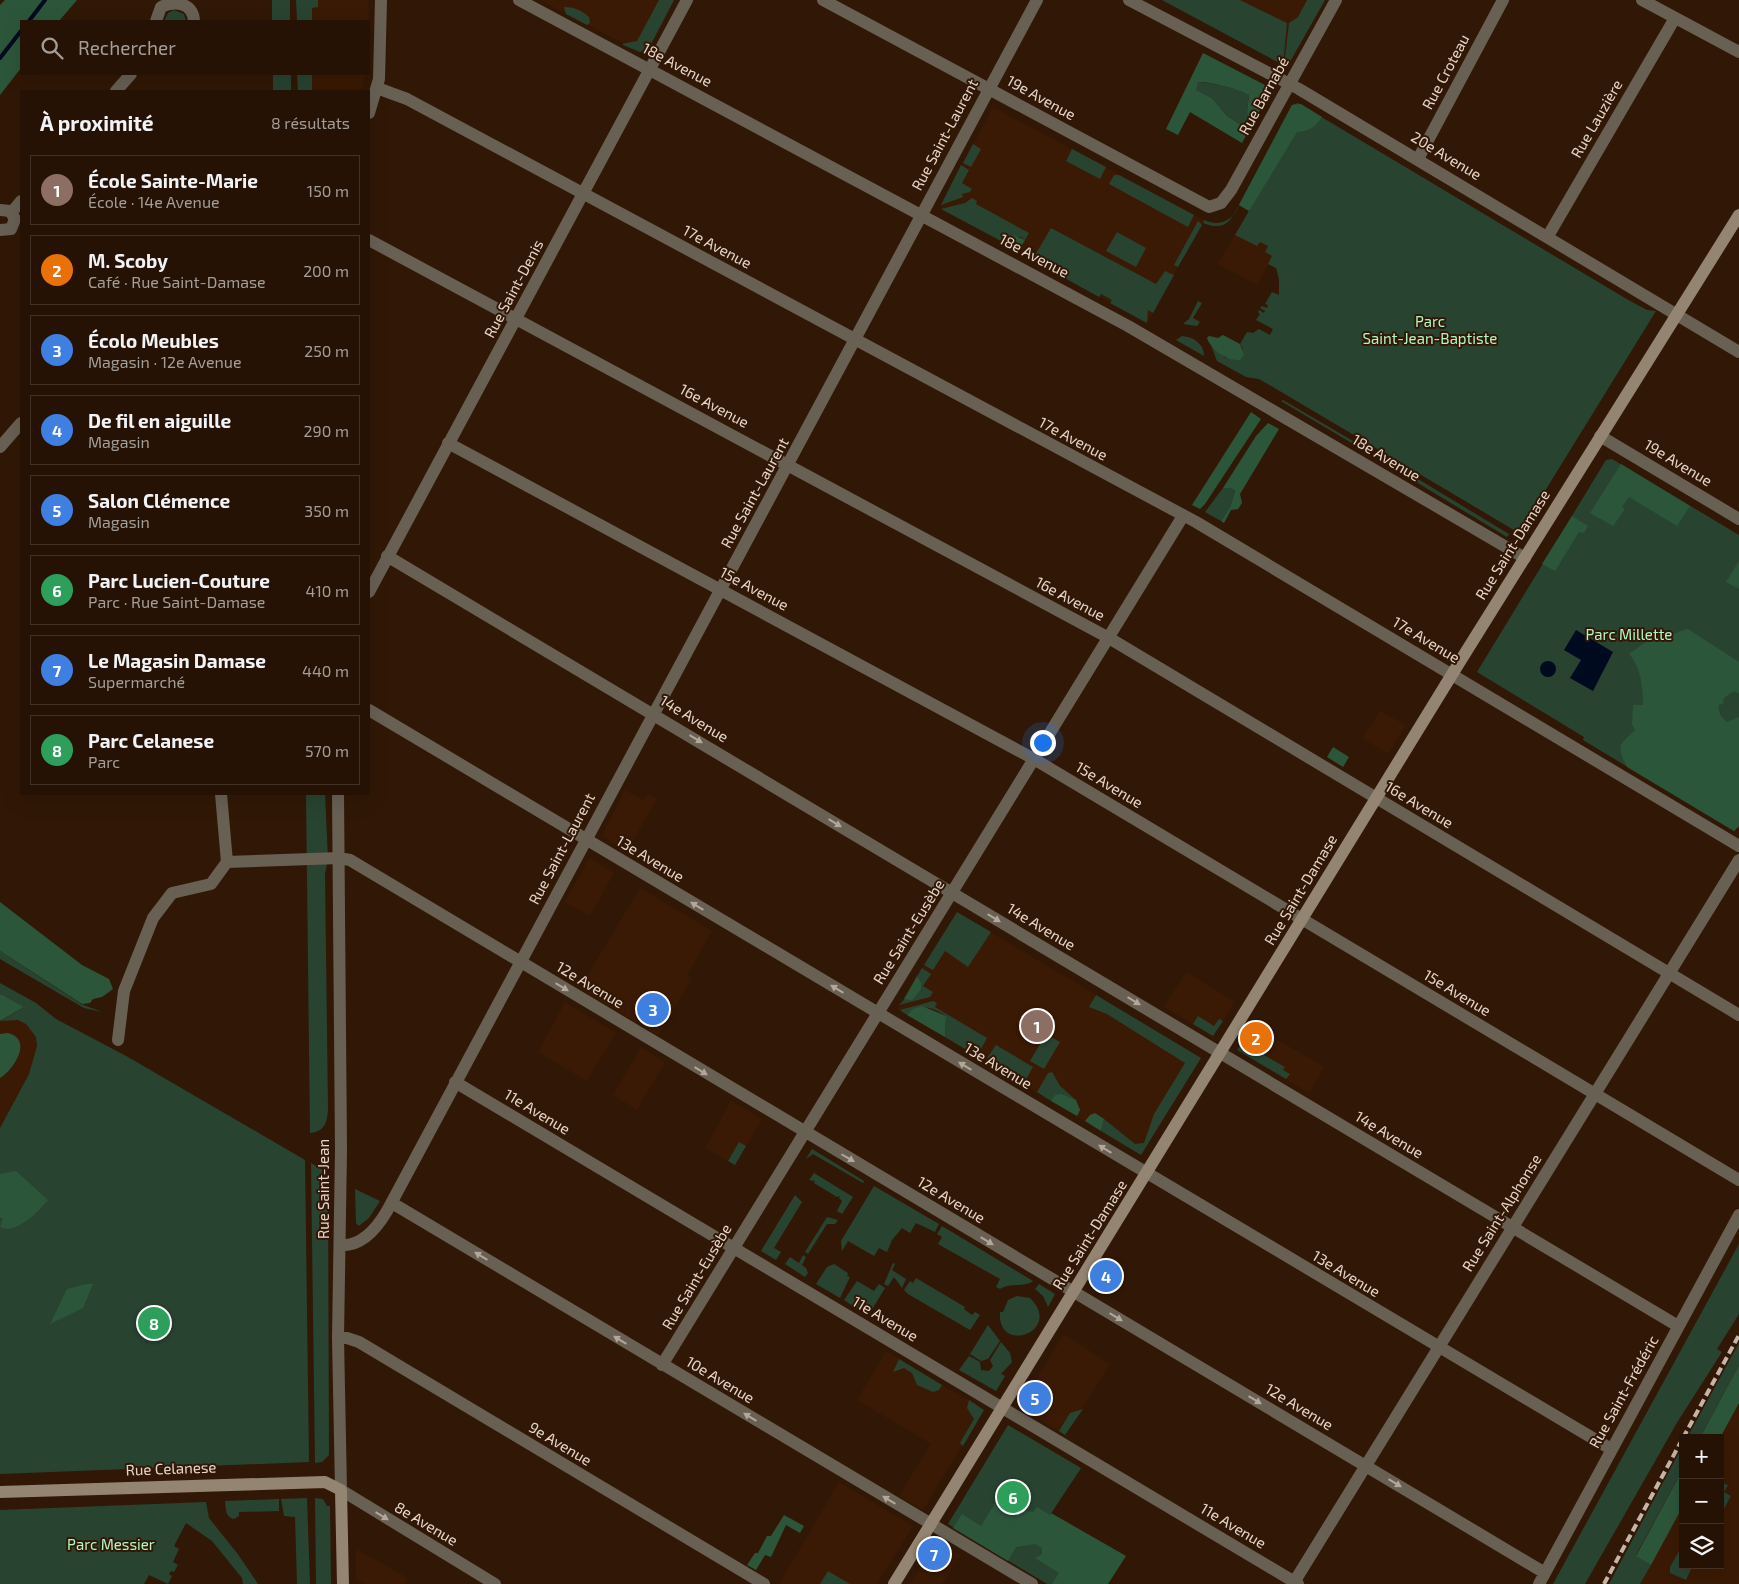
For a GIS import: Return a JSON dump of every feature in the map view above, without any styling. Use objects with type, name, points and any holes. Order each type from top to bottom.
[{"type":"street","points":[[370,110],[378,88],[381,0]]},
{"type":"street","name":"18e Avenue","points":[[519,0],[651,69],[1135,330],[1524,558]]},
{"type":"street","name":"Rue Saint-Denis","points":[[370,590],[687,0]]},
{"type":"street","name":"19e Avenue","points":[[822,0],[989,88],[1205,206],[1218,205]]},
{"type":"street","name":"Rue Saint-Laurent","points":[[340,1246],[356,1244],[367,1236],[378,1225],[392,1203],[455,1082],[789,465],[920,214],[1037,0]]},
{"type":"street","name":"20e Avenue","points":[[1129,0],[1289,84],[1548,236],[1739,352]]},
{"type":"street","name":"Rue Barnabé","points":[[1218,205],[1228,195],[1336,0]]},
{"type":"street","name":"Rue Croteau","points":[[1418,159],[1503,0]]},
{"type":"street","points":[[1642,0],[1739,52]]},
{"type":"street","points":[[156,20],[161,7],[172,1],[189,7],[194,20]]},
{"type":"street","name":"Rue Lauzière","points":[[1548,236],[1674,18]]},
{"type":"street","points":[[117,90],[130,75]]},
{"type":"street","name":"17e Avenue","points":[[378,88],[407,99],[1183,516],[1739,846]]},
{"type":"street","points":[[0,230],[7,231],[18,228],[15,217],[6,211],[20,202]]},
{"type":"street","name":"Rue Saint-Damase","points":[[894,1584],[1524,558],[1739,215]]},
{"type":"street","name":"16e Avenue","points":[[370,241],[1109,638],[1739,1015]]},
{"type":"street","points":[[0,447],[20,424]]},
{"type":"street","name":"19e Avenue","points":[[1600,436],[1739,519]]},
{"type":"street","name":"15e Avenue","points":[[448,444],[1034,759],[1739,1180]]},
{"type":"street","name":"Rue Saint-Eusèbe","points":[[662,1365],[1183,516]]},
{"type":"street","name":"14e Avenue","points":[[387,556],[1678,1326]]},
{"type":"street","name":"13e Avenue","points":[[370,711],[1438,1348],[1611,1449]]},
{"type":"street","points":[[118,1040],[124,991],[153,918],[172,893],[211,884],[227,862],[221,795]]},
{"type":"street","name":"Rue Saint-Jean","points":[[338,795],[340,1246],[338,1338],[343,1584]]},
{"type":"street","points":[[227,862],[339,858]]},
{"type":"street","name":"12e Avenue","points":[[339,858],[350,860],[1365,1465],[1542,1579]]},
{"type":"street","name":"Rue Saint-Alphonse","points":[[1295,1583],[1365,1465],[1739,860]]},
{"type":"street","name":"11e Avenue","points":[[455,1082],[1295,1583]]},
{"type":"street","name":"10e Avenue","points":[[392,1203],[1032,1584]]},
{"type":"street","name":"Rue Saint-Frédéric","points":[[1542,1579],[1739,1215]]},
{"type":"street","name":"9e Avenue","points":[[338,1338],[347,1338],[359,1342],[764,1584]]},
{"type":"street","name":"Rue Celanese","points":[[0,1492],[312,1481],[327,1482],[341,1490]]},
{"type":"street","name":"8e Avenue","points":[[341,1490],[495,1584]]},
{"type":"shaded area","points":[[311,0],[368,0],[369,20],[312,20]]},
{"type":"shaded area","points":[[540,0],[674,0],[649,48],[640,52]]},
{"type":"shaded area","points":[[1162,0],[1325,0],[1287,67]]},
{"type":"shaded area","points":[[312,75],[365,75],[361,90],[312,90]]},
{"type":"shaded area","points":[[993,107],[1204,220],[1147,323],[940,208]]},
{"type":"shaded area","points":[[1249,211],[1286,231],[1257,285],[1218,264]]},
{"type":"shaded area","points":[[1380,711],[1406,725],[1388,754],[1362,738]]},
{"type":"shaded area","points":[[625,790],[643,800],[647,794],[657,799],[627,851],[602,836]]},
{"type":"shaded area","points":[[589,858],[614,873],[590,916],[565,902]]},
{"type":"shaded area","points":[[640,888],[712,931],[687,975],[692,978],[658,1036],[580,988]]},
{"type":"shaded area","points":[[957,912],[1201,1058],[1141,1155],[897,1009]]},
{"type":"shaded area","points":[[1186,972],[1235,1002],[1213,1036],[1164,1007]]},
{"type":"shaded area","points":[[0,983],[36,1003],[47,1041],[0,1128]]},
{"type":"shaded area","points":[[565,1002],[616,1033],[587,1081],[538,1052]]},
{"type":"shaded area","points":[[1253,1026],[1325,1067],[1309,1093],[1237,1050]]},
{"type":"shaded area","points":[[641,1047],[665,1062],[637,1110],[613,1095]]},
{"type":"shaded area","points":[[731,1101],[762,1119],[735,1165],[705,1148]]},
{"type":"shaded area","points":[[1064,1334],[1110,1364],[1065,1435],[1019,1407]]},
{"type":"shaded area","points":[[886,1351],[984,1410],[923,1510],[899,1496],[931,1444],[857,1400]]},
{"type":"shaded area","points":[[1739,1403],[1739,1584],[1640,1584],[1679,1513],[1679,1569],[1724,1569],[1724,1434],[1722,1434]]},
{"type":"shaded area","points":[[839,1482],[913,1526],[877,1584],[779,1584]]},
{"type":"shaded area","points":[[937,1540],[960,1555],[959,1557],[942,1584],[910,1584]]},
{"type":"shaded area","points":[[356,1549],[408,1578],[404,1584],[365,1584],[356,1579]]},
{"type":"green space","points":[[5,0],[77,0],[60,20],[20,20],[20,69],[0,95],[0,5]]},
{"type":"green space","points":[[272,0],[290,0],[290,20],[272,20]]},
{"type":"green space","points":[[296,0],[318,0],[318,7],[312,8],[312,20],[297,20]]},
{"type":"green space","points":[[659,0],[674,0],[649,48],[640,52],[623,45],[637,41]]},
{"type":"green space","points":[[1162,0],[1240,0],[1287,23],[1283,65]]},
{"type":"green space","points":[[1307,0],[1325,0],[1287,67],[1284,66],[1289,23],[1298,17]]},
{"type":"green space","points":[[564,7],[574,8],[583,12],[589,17],[590,23],[587,25],[566,14]]},
{"type":"green space","points":[[174,10],[184,14],[186,20],[164,20],[168,13]]},
{"type":"green space","points":[[1203,53],[1265,85],[1269,90],[1268,96],[1254,121],[1250,120],[1247,113],[1249,95],[1225,86],[1198,82],[1196,90],[1212,98],[1227,116],[1249,130],[1242,143],[1190,112],[1178,135],[1166,129]]},
{"type":"green space","points":[[273,75],[291,75],[291,90],[273,90]]},
{"type":"green space","points":[[297,75],[312,75],[312,90],[298,90]]},
{"type":"green space","points":[[1198,82],[1224,86],[1249,95],[1247,113],[1250,120],[1254,121],[1249,130],[1227,116],[1212,98],[1195,90]]},
{"type":"green space","name":"Parc Saint-Jean-Baptiste","points":[[1298,103],[1630,301],[1647,310],[1656,311],[1519,533],[1259,379],[1246,377],[1217,361],[1211,345],[1226,358],[1243,349],[1240,344],[1247,332],[1253,333],[1259,329],[1270,335],[1273,329],[1256,320],[1260,314],[1259,310],[1264,313],[1265,311],[1260,308],[1262,306],[1267,308],[1268,305],[1265,304],[1272,292],[1279,295],[1279,279],[1276,268],[1268,264],[1272,256],[1265,252],[1268,246],[1260,242],[1257,246],[1235,235],[1249,211],[1239,205],[1233,217],[1221,226],[1203,223],[1204,220],[1212,223],[1223,222],[1233,216],[1292,105]]},
{"type":"green space","points":[[1301,104],[1322,117],[1311,128],[1297,132],[1249,211],[1239,205],[1292,105]]},
{"type":"green space","points":[[973,144],[981,149],[971,167],[963,163]]},
{"type":"green space","points":[[1072,149],[1106,167],[1100,179],[1066,161]]},
{"type":"green space","points":[[961,165],[969,170],[962,183],[972,189],[970,192],[962,194],[963,197],[941,205]]},
{"type":"green space","points":[[1114,175],[1119,175],[1194,215],[1188,227],[1109,184]]},
{"type":"green space","points":[[972,198],[977,201],[976,204],[1029,233],[1025,240],[1021,237],[1004,238],[1001,241],[941,209],[965,203]]},
{"type":"green space","points":[[1198,221],[1202,225],[1178,267],[1174,265]]},
{"type":"green space","points":[[1051,228],[1156,284],[1165,271],[1174,275],[1153,313],[1148,310],[1147,323],[1110,303],[1112,300],[1101,294],[1099,297],[1032,260]]},
{"type":"green space","points":[[1117,232],[1146,248],[1136,267],[1106,251]]},
{"type":"green space","points":[[1013,235],[1025,240],[1019,250],[1001,241]]},
{"type":"green space","points":[[1198,301],[1202,303],[1193,318],[1200,322],[1197,326],[1183,324],[1189,319]]},
{"type":"green space","points":[[1223,335],[1240,344],[1244,355],[1240,360],[1230,359],[1220,354],[1212,347],[1207,338],[1209,336],[1218,338]]},
{"type":"green space","points":[[1182,336],[1198,342],[1204,352],[1204,356],[1176,340]]},
{"type":"green space","points":[[1283,400],[1365,448],[1365,451],[1281,401]]},
{"type":"green space","points":[[1251,412],[1261,419],[1205,504],[1200,509],[1192,505]]},
{"type":"green space","points":[[1268,423],[1279,429],[1240,494],[1242,503],[1238,509],[1231,510],[1224,523],[1221,521],[1230,507],[1235,491],[1231,488],[1223,488],[1256,436]]},
{"type":"green space","points":[[1380,456],[1509,534],[1507,537],[1378,459]]},
{"type":"green space","name":"Parc Millette","points":[[1612,459],[1739,535],[1739,826],[1734,831],[1583,740],[1584,737],[1477,672],[1606,460]]},
{"type":"green space","points":[[1621,464],[1690,506],[1677,526],[1629,497],[1622,507],[1625,509],[1613,526],[1590,513]]},
{"type":"green space","points":[[1223,488],[1231,488],[1235,491],[1230,507],[1221,521],[1205,512]]},
{"type":"green space","points":[[1572,516],[1588,526],[1584,533],[1579,532],[1555,571],[1542,564]]},
{"type":"green space","points":[[1739,561],[1739,589],[1726,582]]},
{"type":"green space","points":[[1688,629],[1739,662],[1739,694],[1734,691],[1724,698],[1723,704],[1719,705],[1720,715],[1727,722],[1739,717],[1739,826],[1734,831],[1627,767],[1621,754],[1621,746],[1635,730],[1632,724],[1633,705],[1643,705],[1639,671],[1629,654],[1644,643]]},
{"type":"green space","points":[[1333,747],[1349,757],[1343,767],[1327,757]]},
{"type":"green space","points":[[306,795],[325,795],[328,859],[325,874],[328,1110],[327,1119],[322,1129],[310,1133]]},
{"type":"green space","points":[[0,902],[82,965],[109,979],[113,989],[102,997],[93,999],[90,1003],[82,1004],[0,951]]},
{"type":"green space","points":[[957,912],[991,932],[968,967],[945,951],[933,970],[924,965]]},
{"type":"green space","points":[[0,951],[81,1004],[102,1012],[84,1008],[0,959]]},
{"type":"green space","points":[[922,968],[931,974],[923,986],[933,992],[930,997],[899,1005],[921,982],[917,976]]},
{"type":"green space","points":[[917,976],[921,982],[921,989],[912,1000],[904,999]]},
{"type":"green space","points":[[0,983],[36,1003],[56,1019],[128,1057],[305,1160],[309,1462],[0,1474],[0,1128],[29,1074],[37,1046],[36,1037],[26,1024],[18,1020],[1,1021],[24,1007],[0,995]]},
{"type":"green space","points":[[0,995],[2,995],[24,1007],[0,1021]]},
{"type":"green space","points":[[1096,995],[1201,1058],[1141,1155],[1101,1131],[1104,1119],[1135,1144],[1144,1143],[1154,1114],[1185,1063],[1107,1014],[1089,1007]]},
{"type":"green space","points":[[933,1001],[937,1003],[935,1007],[987,1038],[977,1056],[945,1037],[946,1016],[941,1013],[922,1008],[912,1011],[907,1015],[900,1010]]},
{"type":"green space","points":[[922,1006],[946,1016],[945,1037],[907,1015],[913,1009]]},
{"type":"green space","points":[[1198,1016],[1214,1026],[1219,1019],[1223,1021],[1213,1036],[1193,1024]]},
{"type":"green space","points":[[7,1033],[15,1036],[19,1041],[19,1054],[11,1068],[0,1078],[0,1034]]},
{"type":"green space","points":[[1046,1034],[1060,1042],[1044,1069],[1030,1061]]},
{"type":"green space","points":[[1244,1040],[1250,1043],[1248,1046],[1285,1067],[1283,1070],[1290,1074],[1286,1079],[1237,1050]]},
{"type":"green space","points":[[996,1045],[1033,1067],[1025,1081],[987,1058]]},
{"type":"green space","points":[[1052,1072],[1060,1086],[1076,1100],[1062,1094],[1051,1101],[1037,1092],[1048,1073]]},
{"type":"green space","points":[[1062,1094],[1076,1100],[1080,1110],[1077,1116],[1051,1101],[1055,1095]]},
{"type":"green space","points":[[1095,1113],[1104,1119],[1101,1131],[1085,1121],[1090,1115]]},
{"type":"green space","points":[[739,1142],[746,1146],[735,1165],[728,1161]]},
{"type":"green space","points":[[812,1149],[864,1181],[863,1183],[813,1154],[806,1159]]},
{"type":"green space","points":[[311,1163],[326,1172],[328,1185],[329,1455],[322,1462],[315,1463]]},
{"type":"green space","points":[[16,1171],[48,1200],[26,1221],[13,1228],[6,1229],[0,1227],[3,1219],[0,1217],[0,1174]]},
{"type":"green space","points":[[814,1173],[853,1197],[842,1214],[837,1211],[842,1201],[839,1198],[840,1196],[837,1197],[814,1183],[815,1181],[809,1180]]},
{"type":"green space","points":[[874,1186],[939,1224],[935,1232],[916,1223],[910,1233],[902,1228],[892,1240],[887,1252],[879,1248],[874,1256],[848,1241],[842,1251],[841,1241]]},
{"type":"green space","points":[[355,1189],[380,1201],[369,1218],[359,1226],[356,1223]]},
{"type":"green space","points":[[795,1195],[802,1202],[774,1248],[781,1252],[776,1260],[761,1251]]},
{"type":"green space","points":[[827,1217],[838,1220],[835,1224],[827,1224],[808,1254],[805,1252]]},
{"type":"green space","points":[[942,1226],[1033,1281],[1000,1289],[996,1287],[1000,1279],[938,1244],[942,1237],[937,1234]]},
{"type":"green space","points":[[1739,1244],[1739,1314],[1717,1349],[1722,1352],[1678,1421],[1585,1584],[1553,1584]]},
{"type":"green space","points":[[803,1255],[806,1257],[802,1265],[808,1273],[805,1277],[785,1264],[790,1257],[799,1263]]},
{"type":"green space","points":[[893,1263],[895,1264],[892,1270],[906,1279],[902,1288],[894,1277],[888,1286],[884,1284]]},
{"type":"green space","points":[[834,1264],[848,1273],[847,1276],[850,1277],[840,1298],[816,1284],[827,1267]]},
{"type":"green space","points":[[916,1278],[965,1307],[964,1309],[972,1315],[975,1312],[980,1315],[970,1330],[908,1294],[904,1290],[910,1281],[913,1283]]},
{"type":"green space","points":[[857,1281],[874,1291],[879,1284],[885,1288],[868,1316],[844,1300]]},
{"type":"green space","points":[[93,1284],[83,1308],[50,1324],[67,1289]]},
{"type":"green space","points":[[1039,1284],[1055,1294],[1048,1307],[1043,1296],[1035,1289]]},
{"type":"green space","points":[[1017,1296],[1030,1298],[1038,1310],[1039,1320],[1035,1329],[1027,1334],[1017,1336],[1008,1333],[1002,1325],[1000,1312],[1003,1312],[1008,1300]]},
{"type":"green space","points":[[988,1325],[1000,1341],[988,1359],[981,1361],[970,1354]]},
{"type":"green space","points":[[1001,1342],[1010,1353],[1012,1362],[1001,1374],[1005,1376],[996,1391],[959,1370],[969,1356],[980,1362],[981,1370],[989,1371],[993,1366],[990,1360]]},
{"type":"green space","points":[[1739,1343],[1739,1365],[1702,1434],[1689,1434]]},
{"type":"green space","points":[[899,1359],[942,1385],[939,1390],[933,1392],[917,1385],[912,1373],[904,1368],[893,1372]]},
{"type":"green space","points":[[1739,1365],[1739,1403],[1722,1434],[1702,1434]]},
{"type":"green space","points":[[969,1400],[984,1410],[963,1446],[960,1443],[974,1419],[967,1408]]},
{"type":"green space","points":[[1083,1409],[1065,1435],[1059,1431],[1070,1413]]},
{"type":"green space","points":[[1008,1425],[1081,1468],[1050,1515],[1108,1584],[1047,1584],[948,1524]]},
{"type":"green space","points":[[1679,1453],[1679,1476],[1636,1555],[1651,1565],[1640,1584],[1609,1584]]},
{"type":"green space","points":[[1679,1476],[1679,1513],[1651,1565],[1636,1556]]},
{"type":"green space","points":[[1724,1484],[1728,1485],[1724,1492]]},
{"type":"green space","points":[[1724,1492],[1731,1496],[1724,1509]]},
{"type":"green space","points":[[307,1498],[310,1584],[297,1584],[295,1517],[284,1516],[281,1499]]},
{"type":"green space","points":[[315,1498],[323,1499],[327,1506],[330,1506],[331,1584],[316,1584]]},
{"type":"green space","points":[[1008,1498],[1027,1511],[1033,1512],[1037,1507],[1050,1515],[1051,1513],[1126,1556],[1108,1584],[1052,1584],[1059,1573],[1035,1558],[1042,1554],[1042,1548],[1035,1544],[1016,1547],[1008,1561],[953,1528],[962,1514],[981,1526],[997,1500],[1004,1505]]},
{"type":"green space","points":[[279,1499],[279,1511],[239,1512],[239,1516],[234,1519],[227,1515],[225,1501]]},
{"type":"green space","name":"Parc Messier","points":[[206,1502],[209,1518],[237,1553],[258,1584],[243,1584],[242,1578],[212,1541],[186,1523],[174,1546],[179,1549],[173,1562],[178,1565],[174,1572],[171,1571],[169,1574],[172,1576],[168,1584],[149,1575],[144,1584],[0,1584],[0,1510]]},
{"type":"green space","points":[[784,1515],[804,1526],[800,1533],[786,1525],[771,1557],[765,1555],[756,1570],[747,1565],[755,1553],[758,1553],[767,1536],[771,1536]]},
{"type":"green space","points":[[1679,1551],[1679,1569],[1691,1569],[1686,1580],[1670,1573],[1670,1567]]},
{"type":"green space","points":[[828,1571],[850,1584],[820,1584]]},
{"type":"water","points":[[1576,630],[1613,652],[1593,691],[1570,678],[1581,660],[1564,650]]},
{"type":"water","points":[[1548,661],[1554,663],[1556,669],[1554,675],[1548,677],[1542,675],[1540,669],[1542,663]]},
{"type":"waterway","points":[[30,20],[45,0]]},
{"type":"waterway","points":[[0,58],[20,32]]},
{"type":"railway","points":[[1685,1434],[1739,1335]]},
{"type":"railway","points":[[1604,1584],[1679,1445]]},
{"type":"place","name":"Écolo Meubles","points":[[653,1009]]},
{"type":"place","name":"École Sainte-Marie","points":[[1037,1026]]},
{"type":"place","name":"M. Scoby","points":[[1256,1038]]},
{"type":"place","name":"De fil en aiguille","points":[[1106,1276]]},
{"type":"place","name":"Parc Celanese","points":[[154,1323]]},
{"type":"place","name":"Salon Clémence","points":[[1035,1398]]},
{"type":"place","name":"Parc Lucien-Couture","points":[[1013,1497]]},
{"type":"place","name":"Le Magasin Damase","points":[[934,1554]]}]
